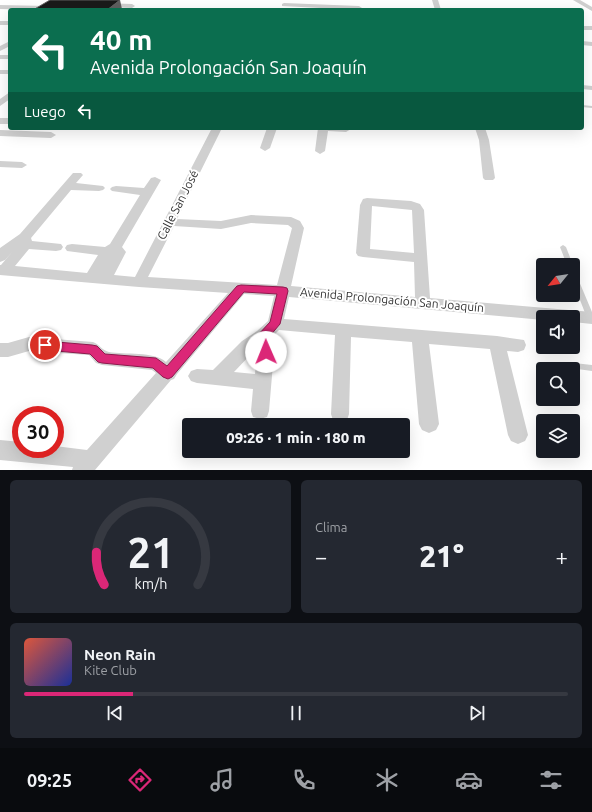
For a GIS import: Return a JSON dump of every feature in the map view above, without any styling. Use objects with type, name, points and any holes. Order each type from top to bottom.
[{"type":"street","points":[[84,0],[94,1],[101,5],[132,7]]},
{"type":"street","points":[[576,0],[592,9]]},
{"type":"street","points":[[284,5],[359,8]]},
{"type":"street","points":[[0,7],[46,8]]},
{"type":"street","points":[[0,102],[6,91]]},
{"type":"street","name":"Calle San José","points":[[139,282],[216,130]]},
{"type":"street","points":[[266,148],[271,130]]},
{"type":"street","points":[[320,151],[324,130]]},
{"type":"street","points":[[481,130],[484,140],[489,178]]},
{"type":"street","points":[[0,133],[51,135]]},
{"type":"street","points":[[0,164],[22,165]]},
{"type":"street","points":[[2,266],[77,175]]},
{"type":"street","points":[[98,278],[155,180]]},
{"type":"street","points":[[68,186],[99,188]]},
{"type":"street","points":[[116,190],[148,192]]},
{"type":"street","points":[[420,258],[363,253],[362,249],[367,202],[411,205],[416,207],[418,210],[423,303]]},
{"type":"street","points":[[170,222],[221,225],[251,219],[291,222],[296,224],[298,228],[283,291],[269,330],[262,382],[260,411]]},
{"type":"street","points":[[21,242],[56,247]]},
{"type":"street","points":[[72,248],[114,250]]},
{"type":"street","name":"Avenida Prolongación San Joaquín","points":[[2,266],[139,282],[283,291],[591,318]]},
{"type":"street","points":[[85,466],[168,374],[241,288]]},
{"type":"street","points":[[217,378],[248,346],[269,330],[343,330],[518,345]]},
{"type":"street","points":[[340,414],[343,330]]},
{"type":"street","points":[[420,336],[429,424]]},
{"type":"street","points":[[497,343],[518,434]]},
{"type":"street","points":[[0,350],[8,350],[29,344],[92,349],[102,358],[156,363],[168,374]]},
{"type":"street","points":[[197,376],[262,382]]},
{"type":"street","points":[[0,450],[83,458],[85,466]]},
{"type":"lane","points":[[563,247],[567,258]]},
{"type":"lane","points":[[580,291],[591,318]]},
{"type":"lane","points":[[580,367],[592,368]]},
{"type":"building","points":[[50,0],[120,0],[110,8],[36,8]]},
{"type":"route","points":[[45,345],[92,349],[102,358],[156,363],[168,374],[241,288],[283,291],[275,324],[263,336],[266,352]]}]
